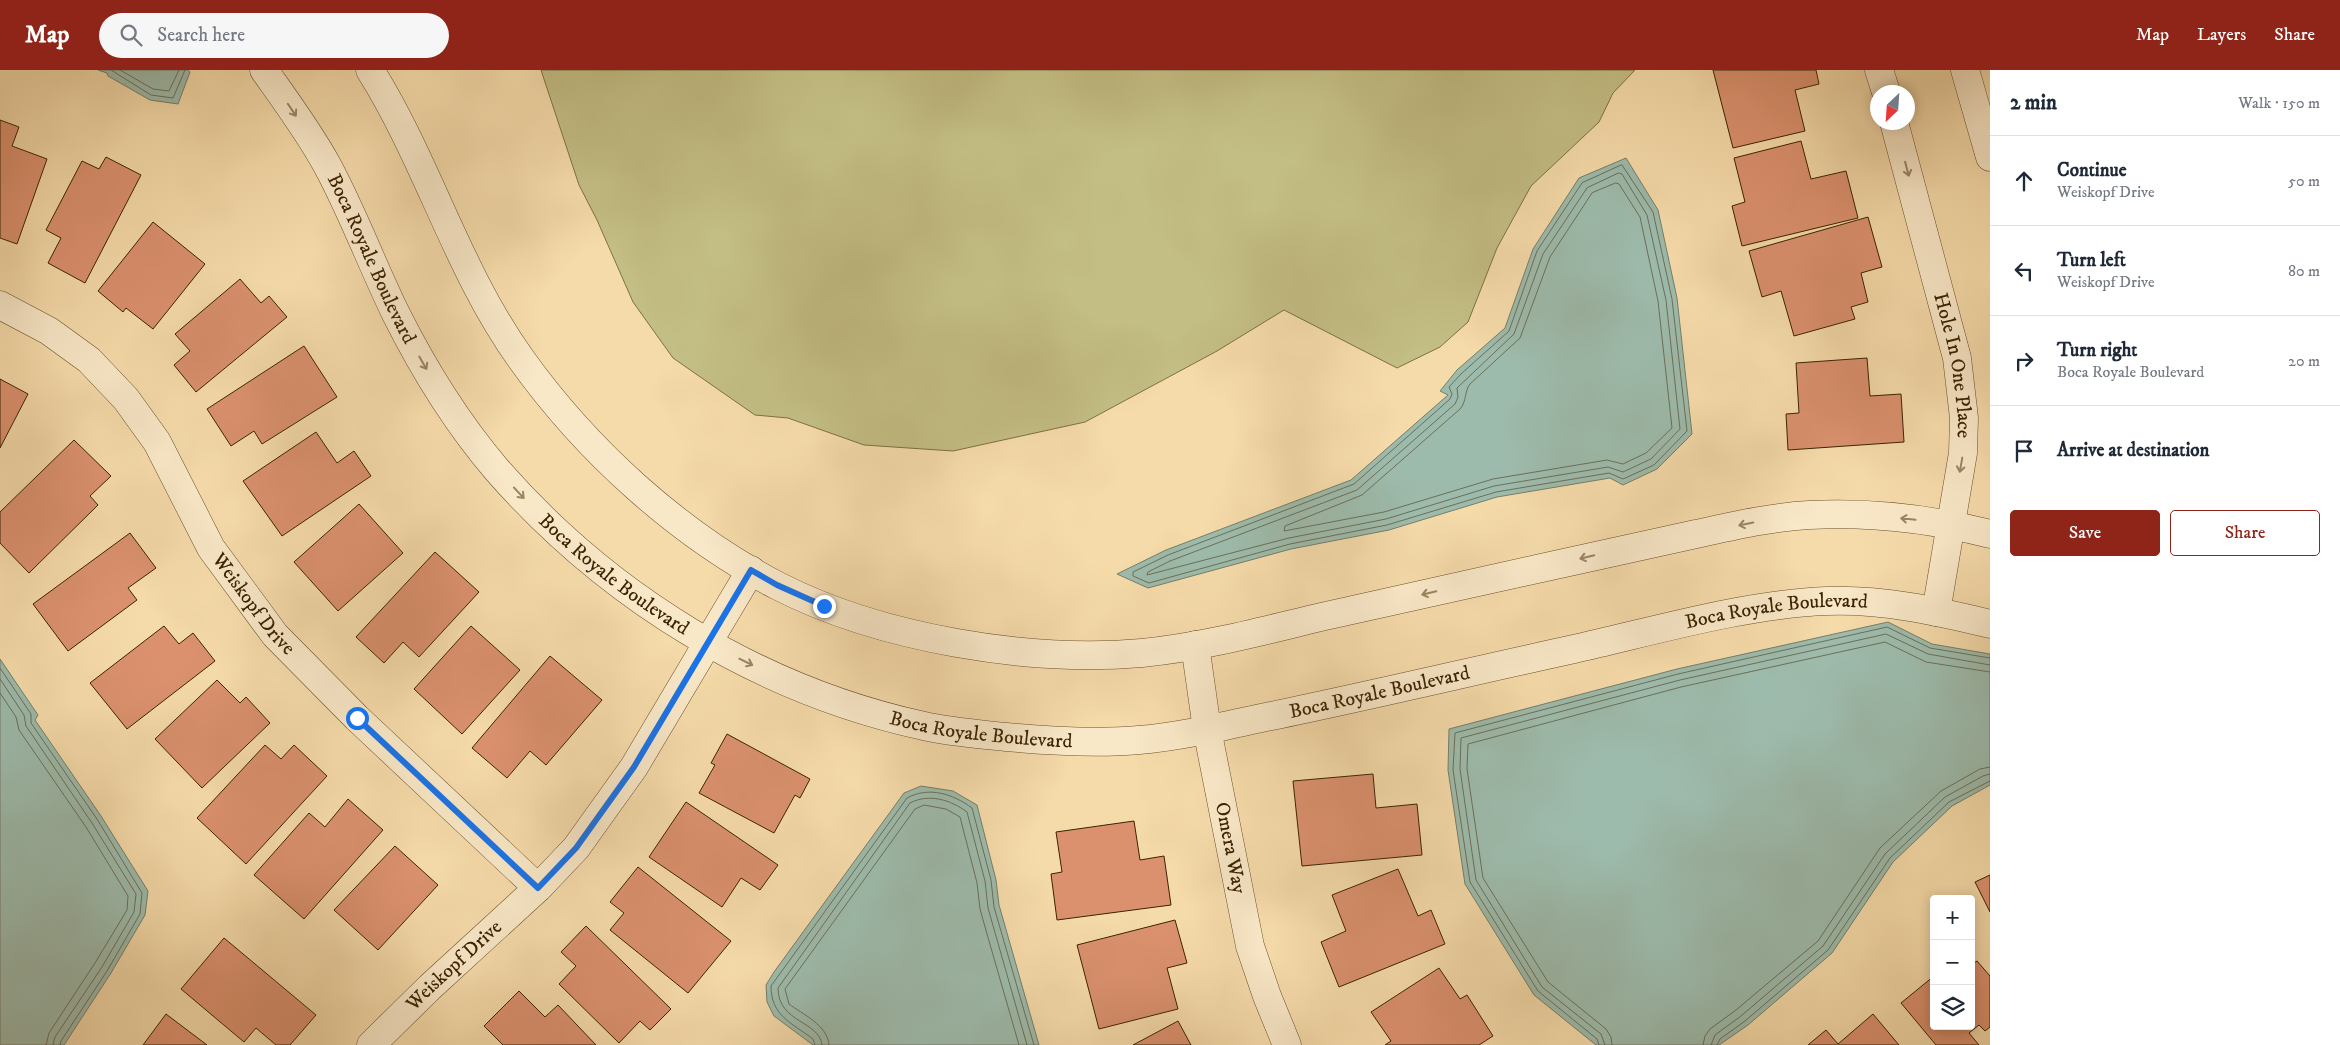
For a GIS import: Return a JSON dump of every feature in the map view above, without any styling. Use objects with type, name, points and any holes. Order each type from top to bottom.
[{"type":"street","name":"Boca Royale Boulevard","points":[[264,70],[327,165],[396,314],[438,389],[460,423],[496,468],[573,548],[645,603],[708,642],[768,673],[848,705],[928,727],[1037,740],[1088,742],[1138,740],[1207,729],[1370,695],[1452,675],[1768,607],[1830,601],[1877,603],[1936,612],[1990,624]]},
{"type":"street","points":[[370,70],[405,132],[472,278],[493,317],[521,359],[594,447],[639,490],[678,522],[751,570],[777,585],[824,606],[871,621],[917,634],[1008,651],[1098,655],[1140,653],[1196,645],[1766,520],[1809,515],[1875,515],[1951,524],[1990,534]]},
{"type":"street","points":[[1879,70],[1884,85]]},
{"type":"street","points":[[1966,70],[1990,157]]},
{"type":"street","name":"Hole In One Place","points":[[1896,130],[1957,358],[1964,418],[1963,453],[1936,612]]},
{"type":"street","name":"Weiskopf Drive","points":[[0,305],[49,331],[89,360],[126,399],[157,442],[211,548],[274,635],[357,718],[538,888]]},
{"type":"street","name":"Weiskopf Drive","points":[[371,1045],[430,987],[538,888],[576,848],[634,767],[751,570]]},
{"type":"street","name":"Omera Way","points":[[1196,645],[1207,729],[1250,946],[1266,996],[1287,1045]]},
{"type":"shaded area","points":[[541,70],[1635,70],[1613,93],[1599,122],[1531,186],[1497,248],[1468,322],[1440,347],[1397,368],[1284,310],[1217,351],[1085,422],[953,451],[864,445],[788,418],[755,415],[673,358],[633,302],[597,220],[579,185]]},
{"type":"water","points":[[98,70],[188,70],[190,72],[178,104],[150,100],[108,76],[107,73]]},
{"type":"water","points":[[1626,158],[1658,210],[1677,298],[1692,434],[1657,469],[1623,485],[1610,478],[1497,497],[1389,530],[1291,549],[1148,588],[1117,574],[1166,550],[1351,480],[1448,395],[1440,391],[1457,370],[1505,328],[1533,249],[1579,178]]},
{"type":"water","points":[[1888,622],[1932,644],[1990,654],[1990,785],[1952,806],[1893,862],[1832,953],[1748,1025],[1719,1045],[1596,1045],[1534,995],[1465,884],[1448,770],[1449,729],[1677,669]]},
{"type":"water","points":[[0,659],[38,715],[35,720],[101,816],[148,891],[145,915],[111,973],[64,1045],[0,1045]]},
{"type":"water","points":[[921,786],[953,791],[977,805],[996,880],[999,905],[1039,1045],[813,1045],[774,1016],[767,1002],[766,985],[774,972],[904,793]]},
{"type":"building","points":[[1713,70],[1816,70],[1819,84],[1795,90],[1805,131],[1733,148]]},
{"type":"building","points":[[0,120],[19,127],[12,146],[47,159],[17,244],[0,238]]},
{"type":"building","points":[[1801,141],[1811,179],[1846,171],[1858,218],[1742,246],[1732,206],[1745,202],[1734,158]]},
{"type":"building","points":[[106,157],[141,175],[85,283],[48,263],[61,238],[46,230],[82,161],[99,169]]},
{"type":"building","points":[[1868,217],[1882,267],[1861,273],[1868,302],[1851,307],[1855,319],[1794,336],[1781,291],[1762,297],[1749,251]]},
{"type":"building","points":[[153,222],[205,264],[153,329],[126,308],[123,312],[98,291]]},
{"type":"building","points":[[240,279],[261,303],[269,296],[287,317],[196,392],[174,365],[190,351],[175,334]]},
{"type":"building","points":[[304,346],[337,397],[262,444],[254,431],[231,446],[207,409]]},
{"type":"building","points":[[1867,358],[1870,396],[1901,394],[1904,442],[1788,450],[1786,414],[1799,413],[1796,363]]},
{"type":"building","points":[[0,379],[28,394],[0,448]]},
{"type":"building","points":[[316,432],[337,463],[354,451],[371,476],[282,536],[243,481]]},
{"type":"building","points":[[74,440],[111,476],[90,496],[98,505],[29,573],[0,543],[0,512]]},
{"type":"building","points":[[359,504],[403,553],[338,611],[294,562]]},
{"type":"building","points":[[130,533],[156,568],[128,588],[137,600],[68,651],[33,604]]},
{"type":"building","points":[[435,552],[479,592],[419,657],[403,642],[384,663],[356,637]]},
{"type":"building","points":[[164,626],[179,644],[193,633],[215,661],[127,729],[90,683]]},
{"type":"building","points":[[471,626],[520,670],[462,734],[414,689]]},
{"type":"building","points":[[550,656],[602,700],[546,765],[530,751],[507,778],[472,748]]},
{"type":"building","points":[[217,680],[240,703],[246,697],[270,723],[202,788],[155,739]]},
{"type":"building","points":[[727,734],[810,779],[800,798],[795,795],[774,833],[699,793],[715,765],[711,763]]},
{"type":"building","points":[[265,745],[281,759],[294,745],[327,776],[246,864],[197,818]]},
{"type":"building","points":[[1373,774],[1376,808],[1417,804],[1422,855],[1302,866],[1293,781]]},
{"type":"building","points":[[348,799],[383,830],[304,919],[254,875],[309,813],[325,827]]},
{"type":"building","points":[[686,802],[778,865],[760,890],[741,878],[722,907],[649,857]]},
{"type":"building","points":[[1134,821],[1140,860],[1164,856],[1171,905],[1057,920],[1051,874],[1062,872],[1056,832]]},
{"type":"building","points":[[395,846],[438,885],[378,950],[334,910]]},
{"type":"building","points":[[638,867],[731,941],[688,993],[610,930],[624,913],[610,902]]},
{"type":"building","points":[[1398,869],[1418,916],[1431,910],[1445,944],[1339,987],[1321,942],[1346,931],[1332,895]]},
{"type":"building","points":[[1990,875],[1990,912],[1975,882]]},
{"type":"building","points":[[1175,920],[1187,963],[1167,968],[1178,1009],[1099,1029],[1077,945]]},
{"type":"building","points":[[586,926],[671,1009],[650,1030],[640,1021],[619,1043],[559,984],[576,966],[561,952]]},
{"type":"building","points":[[224,938],[316,1015],[290,1045],[276,1045],[256,1028],[244,1042],[181,989]]},
{"type":"building","points":[[1977,961],[1990,976],[1990,1027],[1985,1031],[1979,1025],[1975,1028],[1975,962]]},
{"type":"building","points":[[1439,968],[1460,999],[1467,995],[1493,1036],[1479,1045],[1385,1045],[1391,1041],[1371,1012]]},
{"type":"building","points":[[1930,979],[1930,1030],[1973,1030],[1969,1033],[1979,1045],[1936,1045],[1901,1003]]},
{"type":"building","points":[[519,991],[545,1017],[558,1005],[596,1045],[503,1045],[484,1026]]},
{"type":"building","points":[[166,1014],[207,1045],[143,1045]]},
{"type":"building","points":[[1873,1014],[1899,1045],[1808,1045],[1826,1030],[1838,1044]]},
{"type":"building","points":[[1178,1021],[1191,1045],[1133,1045]]},
{"type":"route","points":[[357,718],[538,888],[576,848],[634,767],[751,570],[777,585],[824,606]]}]
